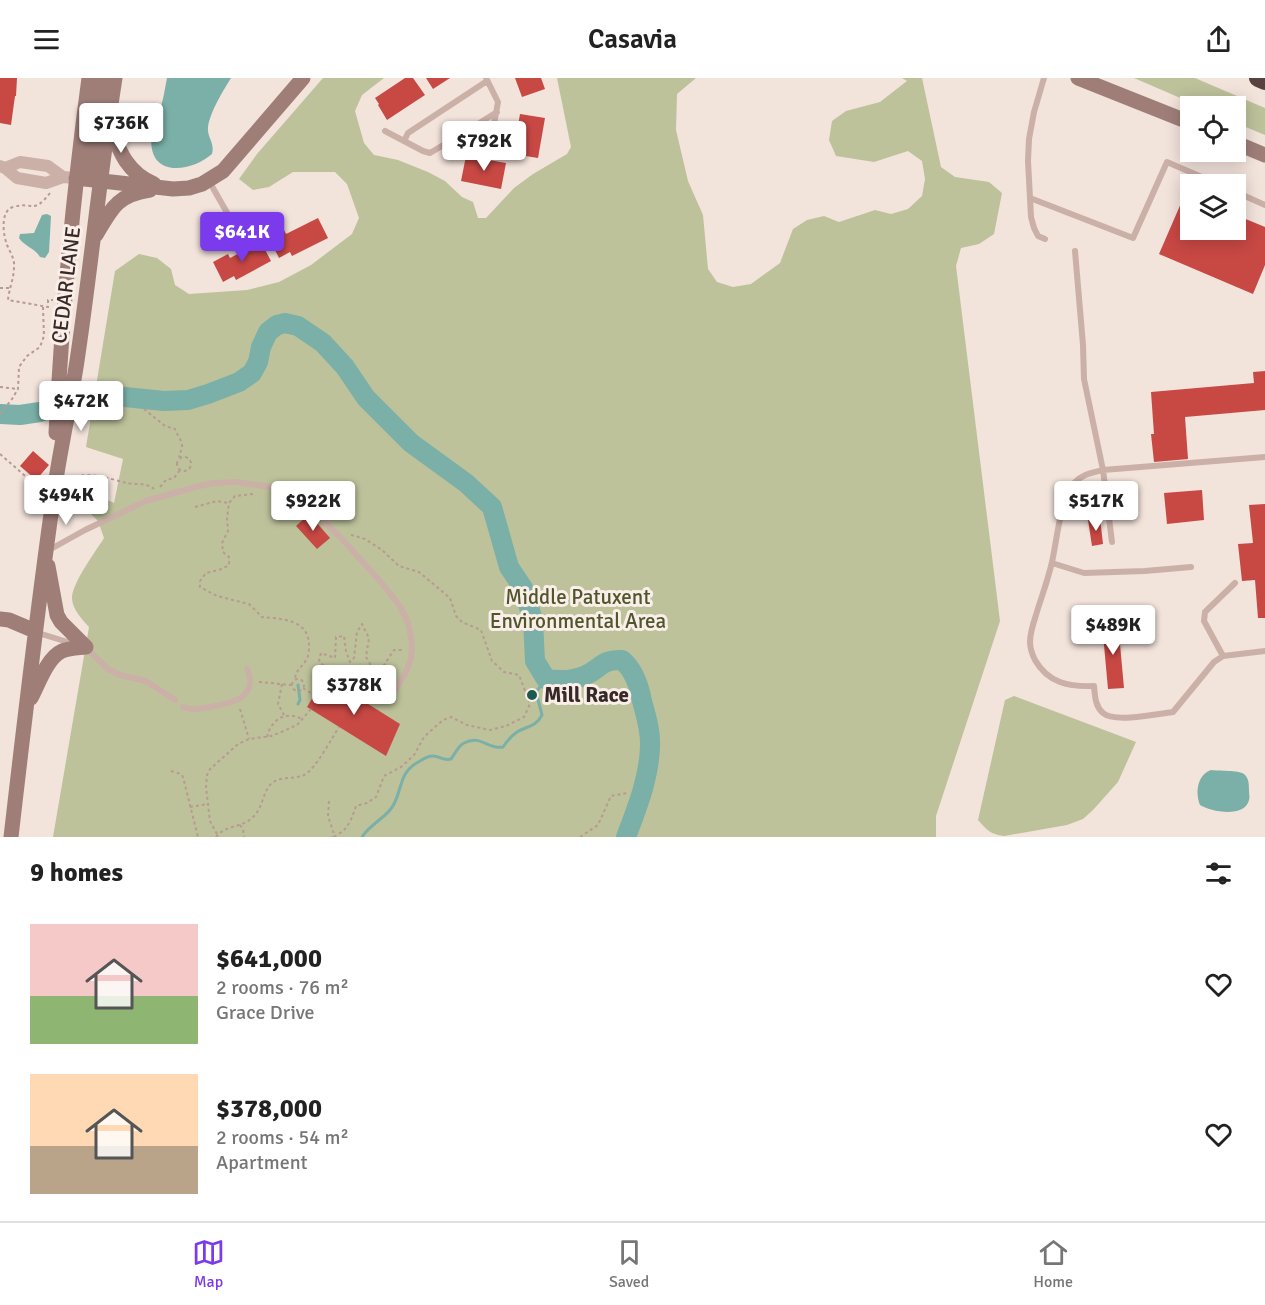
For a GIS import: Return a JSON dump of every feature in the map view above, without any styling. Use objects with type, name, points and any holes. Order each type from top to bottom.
[{"type":"highway","points":[[1258,78],[1265,81]]},
{"type":"main road","name":"CEDAR LANE","points":[[11,837],[46,551],[64,300],[82,179],[89,78]]},
{"type":"main road","points":[[100,78],[82,179],[162,188],[189,188],[223,171],[303,78]]},
{"type":"main road","name":"CEDAR LANE","points":[[51,491],[77,362],[92,242],[82,179],[108,123],[116,78]]},
{"type":"main road","points":[[1078,78],[1180,119]]},
{"type":"main road","points":[[108,123],[129,167],[149,182],[162,188]]},
{"type":"main road","points":[[1246,147],[1265,155]]},
{"type":"main road","points":[[92,242],[109,212],[120,201],[129,195],[162,188]]},
{"type":"main road","points":[[46,551],[57,615],[86,647]]},
{"type":"main road","points":[[0,619],[9,620],[35,631]]},
{"type":"main road","points":[[27,706],[55,655],[67,650],[86,647]]},
{"type":"street","points":[[3,167],[20,162],[48,166],[82,179]]},
{"type":"lane","points":[[1044,78],[1029,139],[1031,218],[1038,236],[1044,239]]},
{"type":"lane","points":[[404,141],[408,133],[487,80],[498,102],[492,135],[470,129]]},
{"type":"lane","points":[[385,131],[423,152],[430,153],[497,112]]},
{"type":"lane","points":[[1030,198],[1132,238],[1167,162],[1195,174]]},
{"type":"lane","points":[[209,180],[234,225]]},
{"type":"lane","points":[[1246,196],[1265,205]]},
{"type":"lane","points":[[1075,251],[1084,378],[1103,470],[1112,542]]},
{"type":"lane","points":[[1265,457],[1103,470],[1078,479],[1065,501],[1052,563],[1030,641],[1031,652],[1042,671],[1058,681],[1082,687],[1094,686],[1096,702],[1101,712],[1108,717],[1115,718],[1173,712],[1214,662],[1223,656],[1265,651]]},
{"type":"lane","points":[[46,551],[146,501],[199,486],[236,482],[273,487],[298,496],[380,581],[399,605],[408,622],[412,644],[411,658],[405,674],[392,695]]},
{"type":"lane","points":[[1052,563],[1084,573],[1145,572],[1191,567]]},
{"type":"lane","points":[[1223,656],[1204,621],[1205,612],[1235,583]]},
{"type":"lane","points":[[35,631],[86,647],[108,669],[120,675],[146,681],[175,700]]},
{"type":"lane","points":[[183,706],[191,709],[238,699],[248,690],[250,675],[247,669]]},
{"type":"path","points":[[0,414],[18,389],[19,367],[27,356],[40,347],[44,336],[43,307],[8,300],[14,267],[13,258],[6,243],[4,217],[6,211],[14,207],[39,206],[82,179]]},
{"type":"path","points":[[0,288],[9,288]]},
{"type":"path","points":[[0,387],[18,389]]},
{"type":"path","points":[[144,409],[165,426],[175,429],[182,448],[177,464],[180,470]]},
{"type":"path","points":[[0,454],[39,488],[51,491]]},
{"type":"path","points":[[180,458],[189,459],[191,466],[187,471],[180,470]]},
{"type":"path","points":[[66,481],[75,476],[102,476],[149,485],[156,491],[166,480],[174,478],[180,470]]},
{"type":"path","points":[[273,487],[274,495],[235,496],[229,503],[228,531],[222,543],[223,552],[229,558],[229,565],[206,573],[200,581],[200,587],[218,596],[249,604],[262,617],[297,623],[306,632],[309,638],[309,652],[306,661],[296,673],[292,685]]},
{"type":"path","points":[[195,507],[217,501],[229,503]]},
{"type":"path","points":[[329,801],[328,816],[334,837],[350,822],[356,806],[376,797],[384,776],[401,767],[414,755],[424,737],[443,720],[451,717],[467,725],[490,730],[506,726],[524,717],[530,704],[519,675],[504,672],[492,661],[481,630],[462,622],[456,616],[450,598],[418,572],[399,566],[382,550],[365,539],[336,533]]},
{"type":"path","points":[[323,682],[321,680],[330,671],[320,663],[321,653],[334,658],[336,637],[344,636],[350,662],[354,658],[357,632],[362,624],[369,638],[366,657],[372,668],[379,669],[384,666],[394,650],[411,650]]},
{"type":"path","points":[[295,680],[302,681],[303,688]]},
{"type":"path","points":[[250,682],[292,685]]},
{"type":"path","points":[[282,684],[278,704],[284,716]]},
{"type":"path","points":[[292,685],[296,691],[303,688]]},
{"type":"path","points":[[303,688],[314,695]]},
{"type":"path","points":[[240,709],[249,739]]},
{"type":"path","points":[[311,709],[297,725],[267,737],[249,739],[238,744],[210,769],[206,782],[210,822],[216,836],[227,828],[240,825],[252,818],[274,782],[305,775],[312,770],[339,727]]},
{"type":"path","points":[[267,737],[272,724],[284,716],[294,715],[302,718]]},
{"type":"path","points":[[171,771],[183,777],[198,837]]},
{"type":"path","points":[[580,837],[598,825],[611,796],[627,793]]},
{"type":"path","points":[[190,807],[208,804]]},
{"type":"path","points":[[240,825],[244,837]]},
{"type":"green space","name":"Middle Patuxent Environmental Area","points":[[323,78],[384,78],[362,95],[355,111],[364,143],[374,155],[398,160],[445,181],[462,197],[473,202],[478,218],[486,218],[514,188],[567,154],[571,147],[557,78],[696,78],[677,94],[676,130],[688,181],[703,215],[708,269],[717,282],[733,287],[751,284],[780,263],[793,229],[807,220],[824,216],[839,222],[875,210],[891,214],[908,209],[922,196],[925,179],[922,161],[908,151],[874,162],[836,156],[829,140],[832,121],[846,111],[880,102],[907,81],[902,78],[922,78],[941,167],[955,177],[989,182],[1002,193],[994,234],[979,244],[961,248],[956,266],[1000,621],[936,816],[936,837],[53,837],[89,627],[74,606],[73,592],[80,576],[104,538],[98,521],[85,508],[84,489],[114,503],[123,459],[86,447],[115,271],[139,254],[157,258],[171,269],[175,285],[189,294],[247,290],[279,282],[311,265],[352,234],[359,218],[347,184],[335,172],[293,172],[269,187],[253,190],[239,179],[257,154]]},
{"type":"green space","points":[[1134,78],[1195,78],[1237,96],[1180,96],[1180,98]]},
{"type":"green space","points":[[1246,100],[1265,108],[1265,135],[1246,127]]},
{"type":"green space","points":[[1014,696],[1136,742],[1118,782],[1083,819],[1067,825],[1004,836],[989,831],[978,820],[1005,700]]},
{"type":"water","points":[[167,78],[231,78],[209,121],[208,131],[213,146],[212,154],[199,163],[183,168],[173,168],[158,162],[152,149],[153,126],[162,103]]},
{"type":"water","points":[[42,215],[51,216],[49,252],[45,258],[40,257],[19,238],[20,234],[34,233]]},
{"type":"water","points":[[1211,770],[1237,772],[1246,776],[1249,800],[1246,806],[1227,812],[1212,810],[1200,805],[1198,785],[1206,772]]},
{"type":"building","points":[[0,78],[17,78],[11,125],[0,123]]},
{"type":"building","points":[[405,78],[413,78],[425,95],[387,120],[375,98]]},
{"type":"building","points":[[426,78],[450,78],[433,89]]},
{"type":"building","points":[[515,78],[541,78],[545,89],[522,97]]},
{"type":"building","points":[[520,114],[545,118],[538,158],[513,154]]},
{"type":"building","points":[[466,156],[506,163],[501,189],[461,181]]},
{"type":"building","points":[[1180,206],[1180,240],[1246,240],[1246,219],[1265,227],[1265,265],[1253,294],[1159,254]]},
{"type":"building","points":[[318,218],[328,238],[292,256],[290,252],[279,258],[269,238],[284,230],[286,234]]},
{"type":"building","points":[[261,242],[271,261],[236,280],[234,276],[223,282],[213,262],[228,254],[230,258]]},
{"type":"building","points":[[1265,371],[1265,410],[1185,417],[1188,459],[1154,462],[1151,392],[1254,383],[1253,372]]},
{"type":"building","points":[[33,451],[49,465],[36,480],[20,466]]},
{"type":"building","points":[[1202,490],[1204,520],[1167,524],[1164,493]]},
{"type":"building","points":[[1265,504],[1265,618],[1258,618],[1255,580],[1242,581],[1238,544],[1253,543],[1249,505]]},
{"type":"building","points":[[309,514],[330,538],[317,549],[296,526]]},
{"type":"building","points":[[1100,518],[1103,544],[1092,546],[1088,520]]},
{"type":"building","points":[[1118,622],[1124,688],[1108,689],[1102,623]]},
{"type":"building","points":[[325,677],[400,724],[386,756],[307,707]]},
{"type":"waterway","points":[[0,414],[20,415],[40,412],[90,396],[164,401],[188,400],[239,382],[252,373],[268,332],[277,325],[285,323],[298,326],[323,343],[345,367],[366,398],[411,443],[466,483],[492,507],[509,567],[523,588],[533,620],[535,661],[546,679],[576,678],[586,675],[606,662],[615,660],[622,660],[630,668],[639,689],[649,729],[650,747],[645,781],[626,837]]},
{"type":"waterway","points":[[362,837],[391,809],[405,775],[413,765],[431,756],[451,759],[460,746],[470,741],[475,740],[503,747],[515,734],[537,722],[542,715],[536,692],[546,679]]},
{"type":"waterway","points":[[298,685],[300,700],[298,704]]},
{"type":"place","name":"Mill Race","points":[[532,695]]}]
